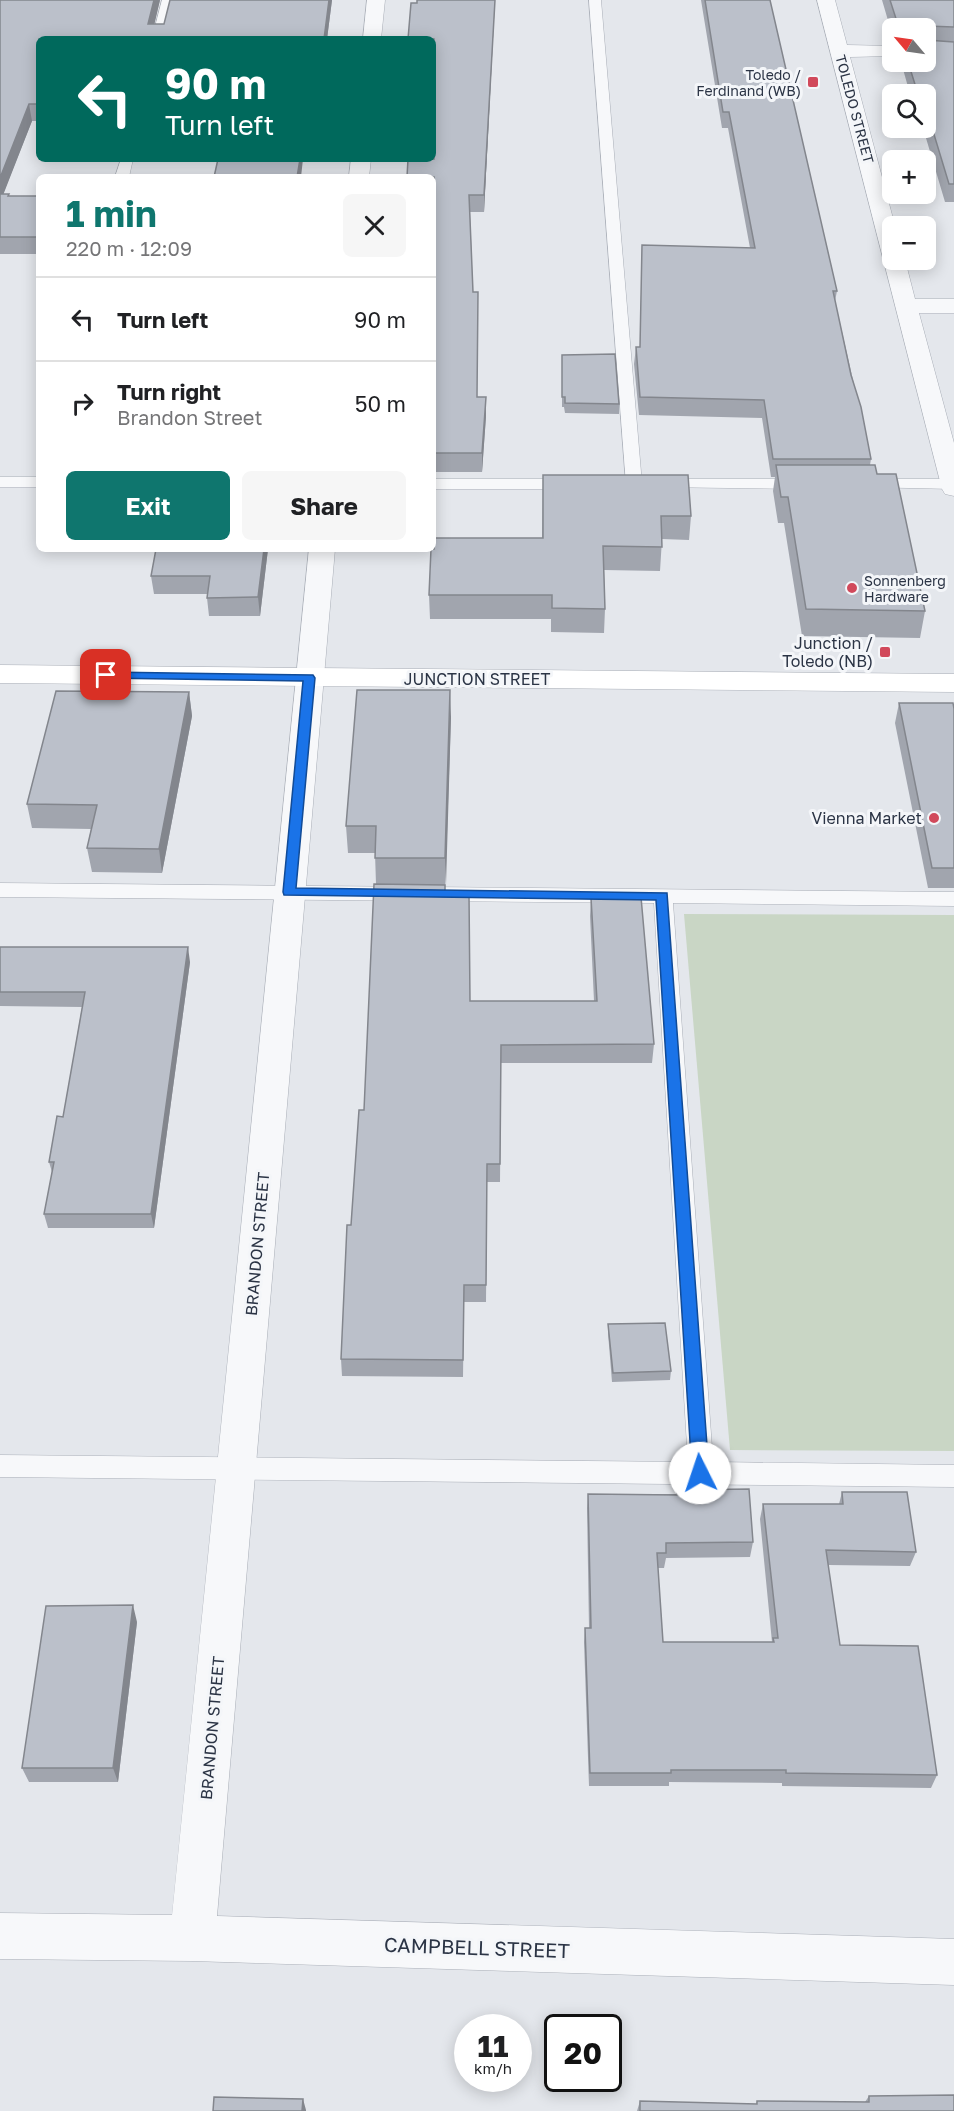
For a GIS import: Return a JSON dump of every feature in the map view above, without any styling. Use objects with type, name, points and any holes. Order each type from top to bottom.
[{"type":"street","points":[[372,36],[376,0]]},
{"type":"street","name":"TOLEDO STREET","points":[[826,0],[882,216]]},
{"type":"street","points":[[840,51],[882,51]]},
{"type":"street","points":[[897,270],[953,480]]},
{"type":"street","points":[[906,306],[954,306]]},
{"type":"street","name":"BRANDON STREET","points":[[192,1938],[322,552]]},
{"type":"street","name":"JUNCTION STREET","points":[[0,674],[954,683]]},
{"type":"street","name":"CAMPBELL STREET","points":[[0,1936],[192,1938],[954,1962]]},
{"type":"lane","points":[[159,36],[168,0]]},
{"type":"lane","points":[[596,0],[628,484],[818,484]]},
{"type":"lane","points":[[852,484],[953,480]]},
{"type":"lane","points":[[0,482],[36,482]]},
{"type":"lane","points":[[436,484],[586,484]]},
{"type":"lane","points":[[0,890],[954,898]]},
{"type":"lane","points":[[663,896],[700,1473]]},
{"type":"lane","points":[[0,1466],[954,1476]]},
{"type":"green space","points":[[684,914],[954,915],[954,1451],[730,1450]]},
{"type":"building","points":[[0,0],[154,0],[148,24],[164,24],[170,0],[329,0],[324,36],[36,36],[36,104],[29,104],[0,178]]},
{"type":"building","points":[[417,0],[495,0],[484,195],[469,195],[473,292],[478,292],[477,397],[486,397],[482,453],[436,453],[436,174],[407,174],[408,162],[436,162],[436,36],[408,36],[411,3],[417,3]]},
{"type":"building","points":[[705,0],[770,0],[837,291],[833,291],[871,459],[773,459],[764,400],[640,397],[636,347],[640,347],[642,245],[755,248],[729,112],[723,112]]},
{"type":"building","points":[[890,0],[954,0],[954,27],[936,26],[936,18],[896,18]]},
{"type":"building","points":[[936,41],[954,42],[954,184],[949,184],[935,138],[936,84],[915,84],[911,72],[936,72]]},
{"type":"building","points":[[217,162],[300,162],[298,174],[215,174]]},
{"type":"building","points":[[0,194],[36,196],[36,237],[0,237]]},
{"type":"building","points":[[615,354],[619,404],[565,403],[565,397],[562,397],[562,355]]},
{"type":"building","points":[[776,465],[875,465],[877,474],[896,474],[925,611],[806,609],[788,497],[781,497]]},
{"type":"building","points":[[543,475],[688,475],[691,516],[661,516],[662,547],[603,546],[605,609],[552,608],[552,595],[429,595],[431,552],[436,552],[436,538],[543,538]]},
{"type":"building","points":[[155,552],[264,552],[258,597],[207,598],[210,576],[151,576]]},
{"type":"building","points":[[357,690],[450,690],[445,858],[375,858],[376,826],[346,826]]},
{"type":"building","points":[[56,691],[189,692],[159,849],[87,848],[97,805],[27,804]]},
{"type":"building","name":"Vienna Market","points":[[899,703],[953,703],[954,868],[932,868]]},
{"type":"building","points":[[374,884],[445,885],[445,894],[469,894],[470,1001],[597,1001],[591,898],[641,897],[654,1044],[501,1045],[500,1164],[487,1164],[486,1285],[464,1285],[463,1360],[341,1359],[347,1225],[351,1225],[359,1110],[364,1110]]},
{"type":"building","points":[[0,947],[188,947],[151,1214],[44,1214],[54,1162],[49,1162],[57,1116],[63,1117],[85,992],[0,992]]},
{"type":"building","points":[[665,1323],[671,1371],[613,1373],[608,1324]]},
{"type":"building","points":[[749,1489],[753,1542],[666,1543],[666,1553],[657,1553],[663,1642],[774,1642],[773,1638],[778,1638],[763,1504],[843,1504],[842,1492],[907,1492],[916,1552],[826,1550],[840,1645],[918,1646],[937,1775],[786,1773],[786,1770],[590,1773],[585,1628],[591,1628],[588,1494],[677,1495],[677,1490]]},
{"type":"building","points":[[133,1605],[113,1768],[22,1768],[46,1606]]},
{"type":"building","points":[[954,2095],[954,2111],[640,2111],[640,2101],[757,2104],[757,2101],[869,2102],[869,2096]]},
{"type":"building","points":[[214,2097],[303,2099],[302,2111],[213,2111]]},
{"type":"place","name":"Toledo / Ferdinand (WB)","points":[[813,82]]},
{"type":"place","name":"Sonnenberg Hardware","points":[[852,588]]},
{"type":"place","name":"Junction / Toledo (NB)","points":[[885,652]]},
{"type":"place","name":"Vienna Market","points":[[934,818]]},
{"type":"route","points":[[106,675],[309,678],[289,892],[663,896],[700,1473]]}]
